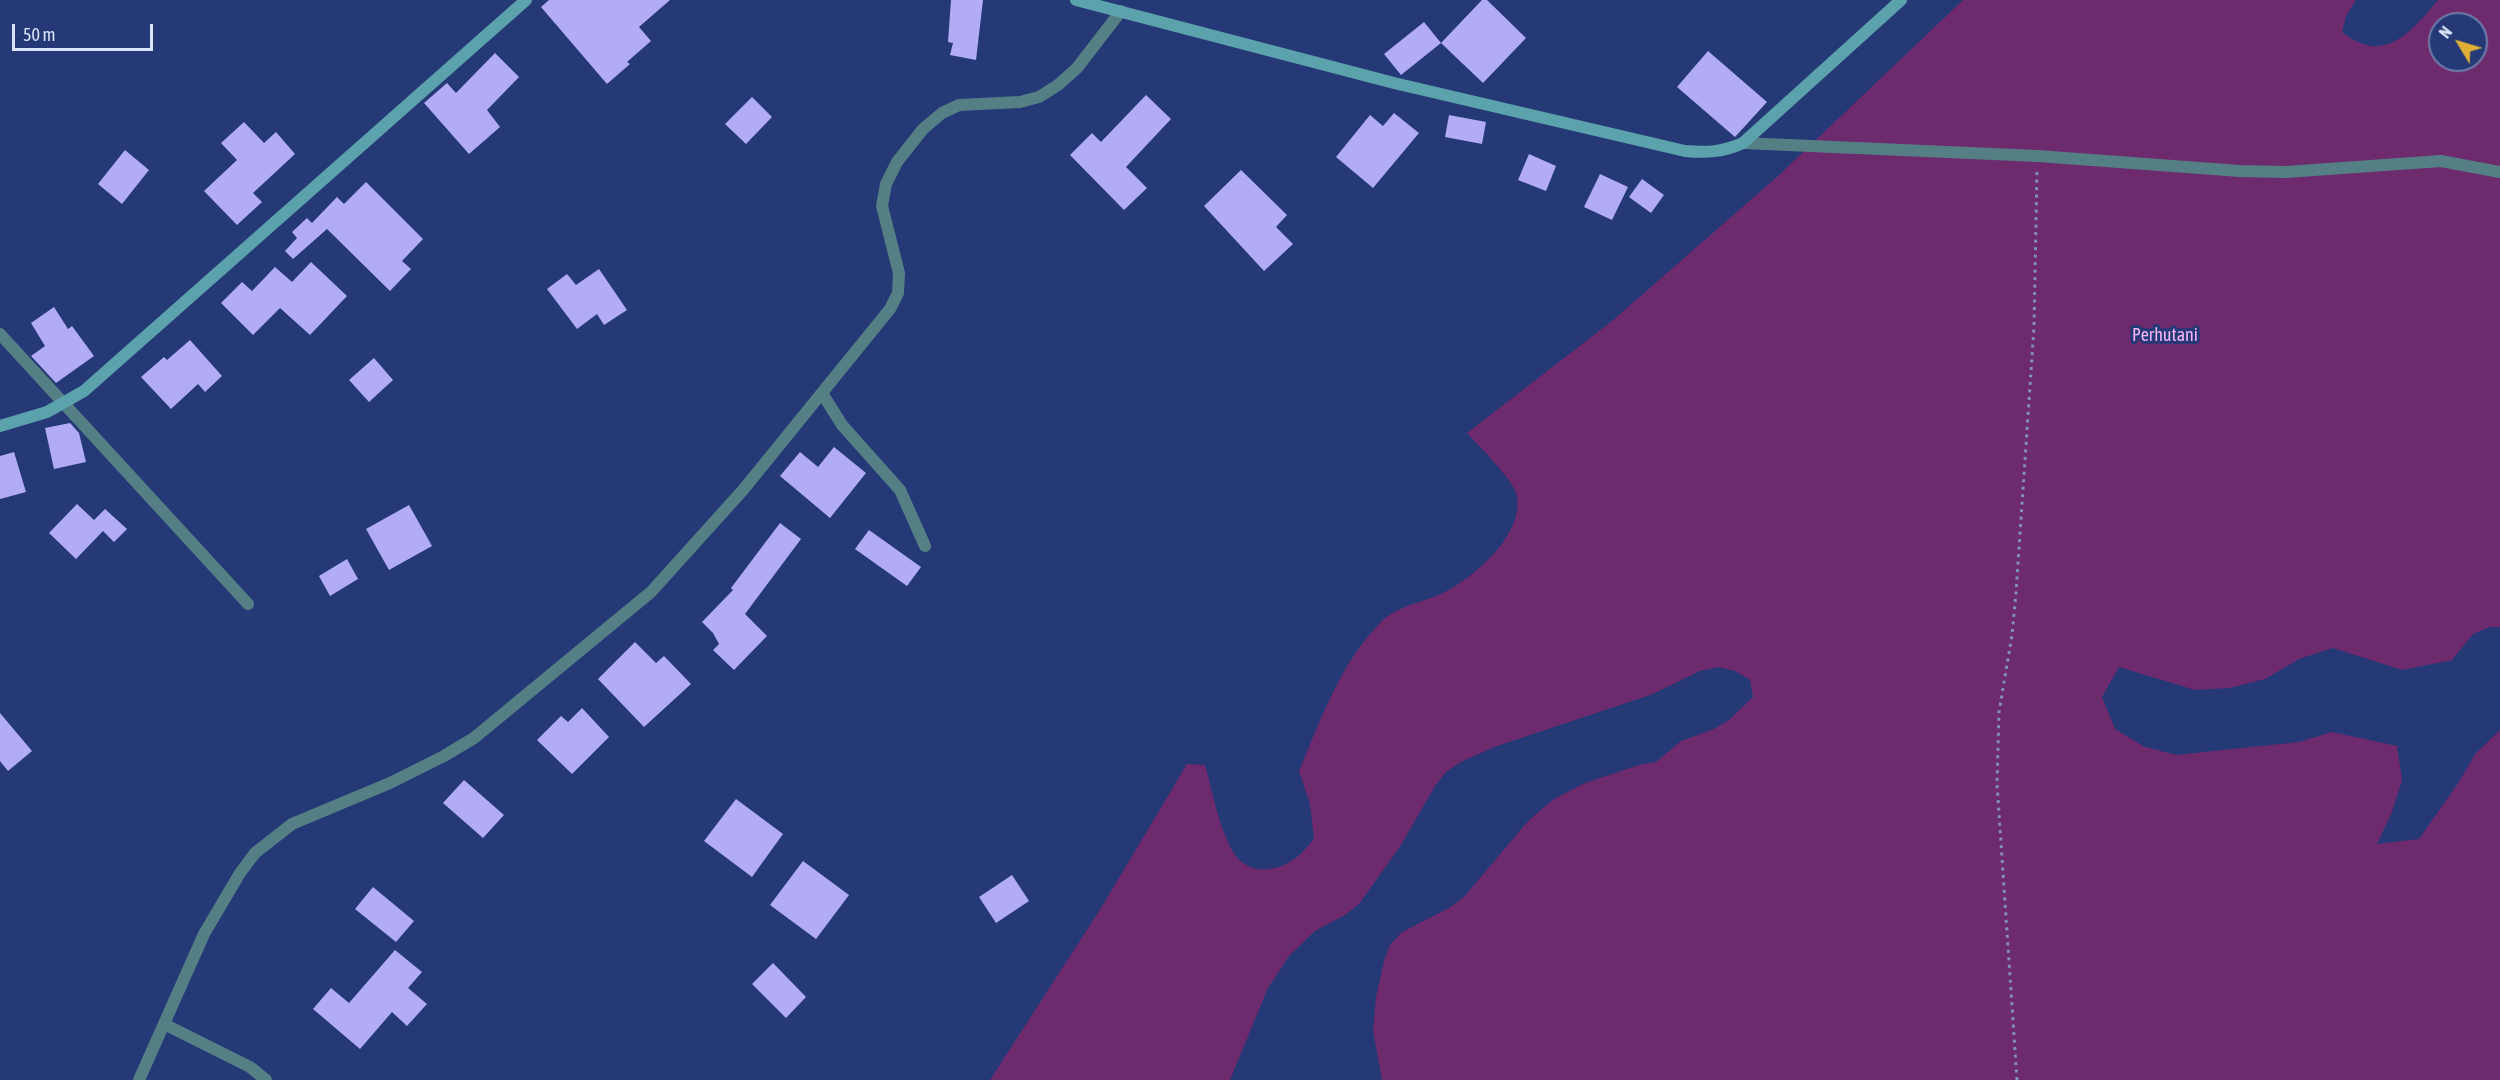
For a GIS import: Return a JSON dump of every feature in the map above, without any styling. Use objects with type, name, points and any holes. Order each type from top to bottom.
[{"type":"street","points":[[0,426],[47,412],[65,404],[118,363],[526,0]]},
{"type":"street","points":[[1076,0],[1394,83],[1685,151],[1704,153],[1725,151],[1743,143],[1901,0]]},
{"type":"street","points":[[139,1080],[204,934],[230,888],[255,853],[292,824],[390,783],[474,738],[651,592],[743,490],[890,309],[898,292],[899,273],[882,206],[886,184],[897,162],[923,129],[942,113],[959,105],[1020,102],[1039,97],[1058,86],[1077,68],[1121,11]]},
{"type":"street","points":[[1743,143],[2037,156],[2251,171],[2286,172],[2441,161],[2500,171]]},
{"type":"street","points":[[0,334],[248,604]]},
{"type":"street","points":[[822,393],[842,425],[900,490],[925,546]]},
{"type":"street","points":[[164,1024],[250,1067],[266,1080]]},
{"type":"path","points":[[2017,1080],[1999,838],[1996,737],[2012,635],[2016,593],[2034,327],[2037,156]]},
{"type":"green space","name":"Perhutani","points":[[1963,0],[2356,0],[2346,16],[2342,32],[2357,42],[2371,46],[2396,41],[2418,23],[2438,0],[2500,0],[2500,627],[2490,627],[2473,634],[2452,660],[2402,670],[2333,648],[2299,659],[2265,679],[2230,688],[2195,690],[2119,667],[2102,697],[2115,729],[2143,746],[2176,755],[2299,742],[2332,732],[2397,746],[2402,780],[2392,812],[2377,844],[2419,839],[2459,782],[2476,753],[2500,730],[2500,1080],[1382,1080],[1373,1031],[1376,997],[1390,945],[1402,932],[1449,908],[1464,897],[1528,821],[1554,799],[1585,783],[1639,765],[1656,762],[1681,741],[1714,729],[1729,720],[1753,697],[1750,680],[1735,671],[1718,667],[1700,671],[1653,694],[1494,747],[1461,762],[1446,772],[1435,786],[1399,848],[1359,904],[1345,915],[1315,931],[1289,956],[1268,988],[1230,1080],[990,1080],[1101,908],[1187,764],[1205,765],[1224,833],[1236,856],[1243,863],[1259,869],[1283,865],[1300,854],[1314,839],[1310,804],[1299,771],[1333,693],[1354,656],[1386,617],[1441,594],[1468,578],[1495,553],[1506,539],[1513,524],[1517,508],[1516,493],[1513,487],[1467,433],[1612,321],[1778,176]]},
{"type":"building","points":[[549,0],[670,0],[639,27],[651,41],[607,84],[541,7]]},
{"type":"building","points":[[951,0],[983,0],[976,60],[950,55],[953,43],[948,42]]},
{"type":"building","points":[[1482,0],[1487,0],[1526,38],[1483,83],[1441,43]]},
{"type":"building","points":[[1424,22],[1441,43],[1401,75],[1384,54]]},
{"type":"building","points":[[1708,51],[1767,102],[1735,137],[1677,87]]},
{"type":"building","points":[[495,53],[519,77],[487,110],[500,127],[469,154],[424,103],[447,83],[456,93]]},
{"type":"building","points":[[1146,95],[1171,119],[1126,167],[1147,188],[1124,210],[1070,155],[1092,133],[1101,142]]},
{"type":"building","points":[[752,97],[772,117],[746,144],[725,124]]},
{"type":"building","points":[[1394,113],[1419,133],[1373,188],[1336,157],[1370,115],[1383,126]]},
{"type":"building","points":[[1449,115],[1486,122],[1482,144],[1445,137]]},
{"type":"building","points":[[244,122],[264,143],[276,132],[295,154],[253,193],[262,202],[237,225],[204,191],[237,160],[221,143]]},
{"type":"building","points":[[125,150],[149,170],[122,204],[98,184]]},
{"type":"building","points":[[1529,154],[1556,166],[1546,191],[1518,180]]},
{"type":"building","points":[[1241,170],[1287,215],[1276,227],[1293,244],[1264,271],[1204,206]]},
{"type":"building","points":[[1600,174],[1628,187],[1612,220],[1584,207]]},
{"type":"building","points":[[1642,179],[1664,195],[1651,213],[1629,197]]},
{"type":"building","points":[[366,182],[423,239],[402,261],[411,269],[390,291],[327,229],[293,259],[285,251],[297,238],[292,232],[307,218],[312,223],[337,197],[344,204]]},
{"type":"building","points":[[311,262],[347,296],[310,335],[280,308],[253,335],[221,303],[242,282],[252,291],[275,267],[292,282]]},
{"type":"building","points":[[599,269],[627,310],[604,325],[597,314],[577,329],[547,289],[567,274],[576,285]]},
{"type":"building","points":[[54,307],[68,329],[72,326],[94,356],[56,383],[31,356],[45,346],[31,323]]},
{"type":"building","points":[[190,340],[222,376],[205,392],[198,384],[171,409],[141,377],[164,357],[167,360]]},
{"type":"building","points":[[374,358],[393,380],[369,402],[349,380]]},
{"type":"building","points":[[70,423],[79,433],[86,462],[54,469],[45,428]]},
{"type":"building","points":[[834,447],[866,473],[830,518],[780,476],[800,452],[818,467]]},
{"type":"building","points":[[14,452],[26,492],[0,499],[0,456]]},
{"type":"building","points":[[77,504],[94,520],[105,509],[127,529],[114,542],[103,531],[76,559],[49,533]]},
{"type":"building","points":[[409,505],[432,546],[389,570],[366,529]]},
{"type":"building","points":[[780,523],[801,539],[745,614],[767,636],[734,670],[713,650],[719,644],[713,633],[702,622],[733,590],[731,588]]},
{"type":"building","points":[[869,530],[921,567],[907,586],[855,549]]},
{"type":"building","points":[[347,559],[358,579],[330,596],[319,576]]},
{"type":"building","points":[[635,642],[656,663],[664,656],[691,684],[644,727],[598,679]]},
{"type":"building","points":[[582,708],[609,737],[572,774],[537,740],[561,716],[568,722]]},
{"type":"building","points":[[0,713],[32,751],[8,771],[0,761]]},
{"type":"building","points":[[464,780],[504,815],[483,838],[443,803]]},
{"type":"building","points":[[736,799],[783,834],[752,877],[704,841]]},
{"type":"building","points":[[803,861],[849,895],[816,939],[770,905]]},
{"type":"building","points":[[1012,875],[1029,901],[996,923],[979,897]]},
{"type":"building","points":[[373,887],[414,921],[396,942],[355,909]]},
{"type":"building","points":[[395,950],[422,972],[408,988],[427,1004],[407,1026],[392,1012],[360,1049],[313,1009],[331,988],[349,1003]]},
{"type":"building","points":[[773,963],[806,997],[786,1018],[752,984]]}]
